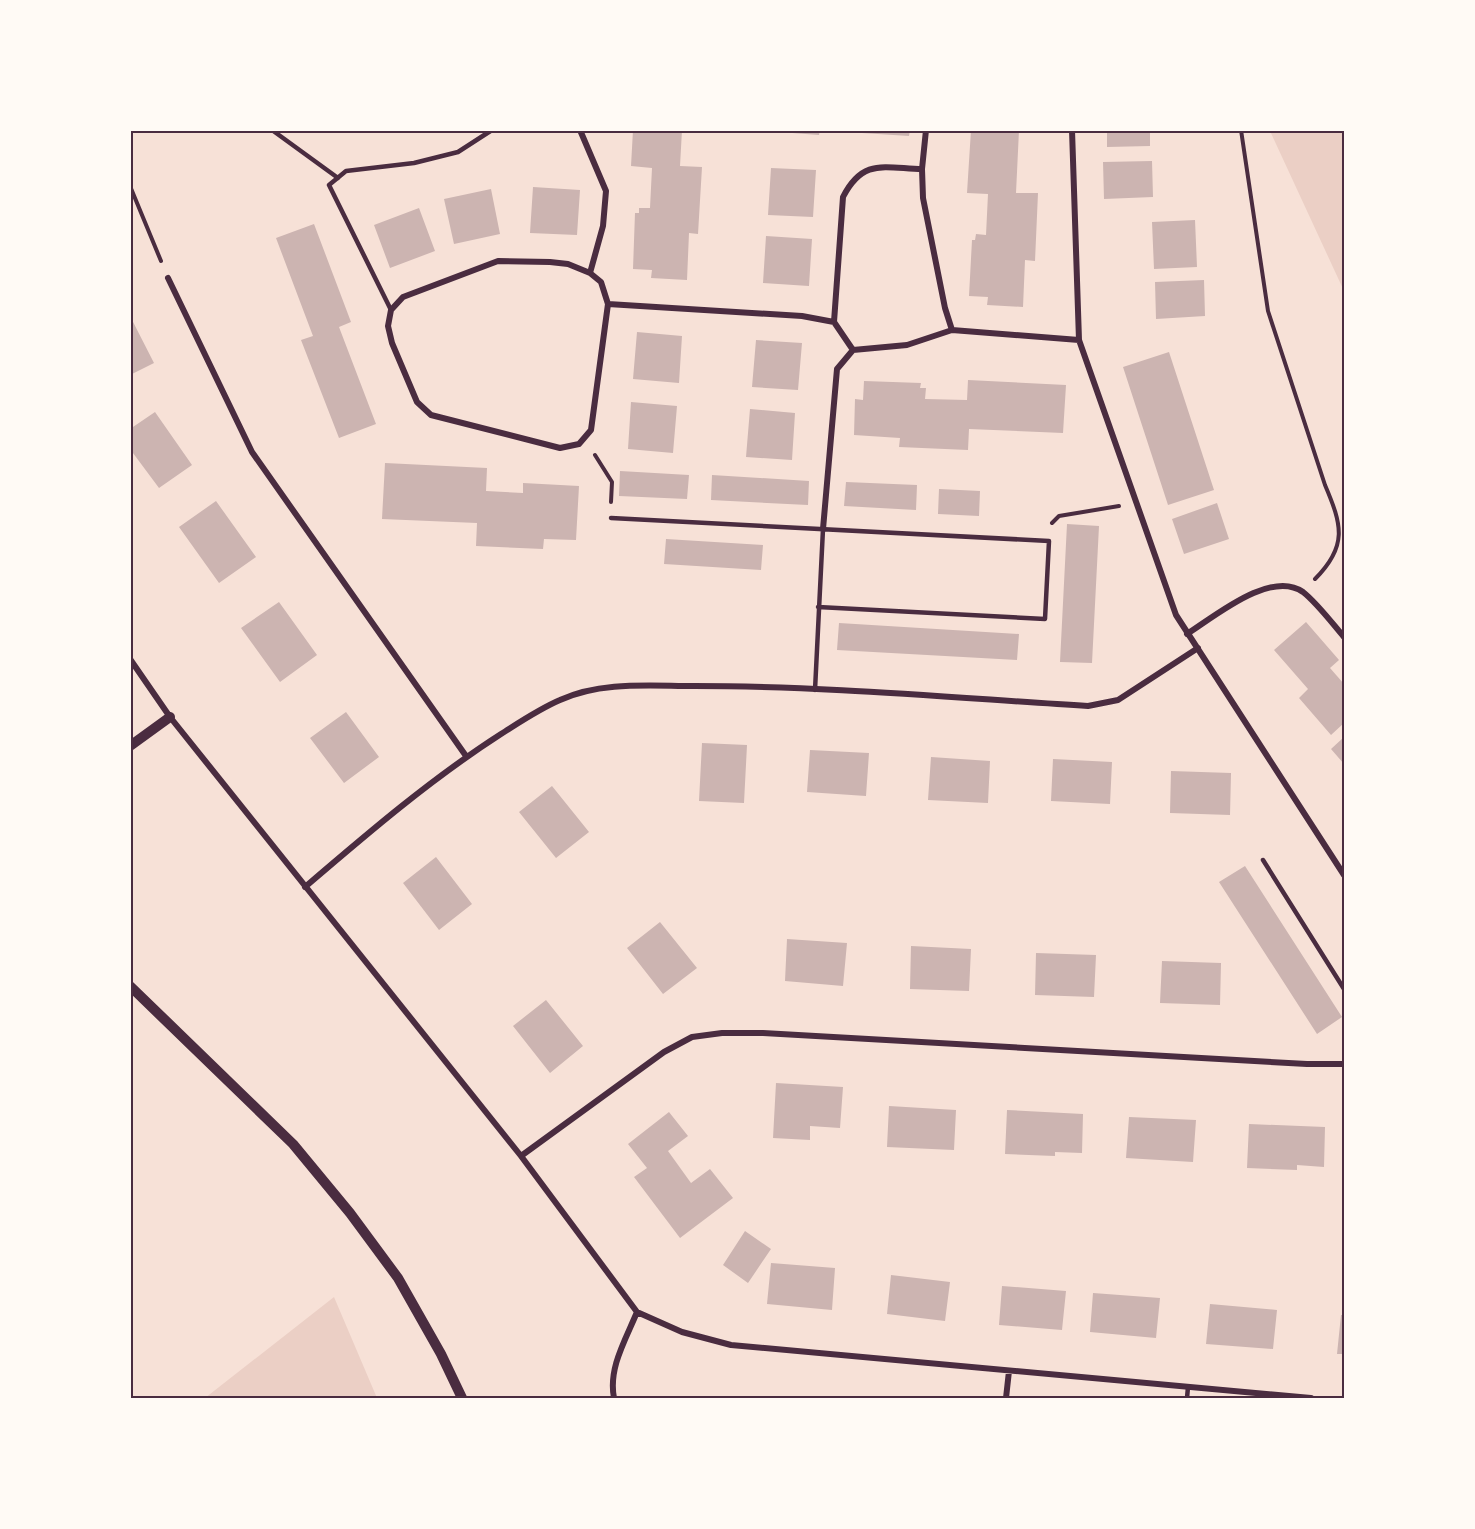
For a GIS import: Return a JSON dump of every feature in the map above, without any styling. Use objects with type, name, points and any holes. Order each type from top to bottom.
[{"type":"street","points":[[580,130],[606,191],[603,226],[590,273]]},
{"type":"street","points":[[926,130],[922,169],[923,198],[945,308],[952,330]]},
{"type":"street","points":[[1072,130],[1079,340],[1176,615],[1344,874]]},
{"type":"street","points":[[853,350],[834,322],[843,196],[851,181],[863,171],[879,167],[922,169]]},
{"type":"street","points":[[498,261],[568,264],[590,273],[601,282],[608,304],[591,430],[579,444],[560,448],[431,415],[417,402],[392,344],[388,326],[391,310],[403,297],[498,261]]},
{"type":"street","points":[[168,278],[252,452],[466,756]]},
{"type":"street","points":[[608,304],[802,316],[834,322]]},
{"type":"street","points":[[823,529],[837,369],[853,350],[907,345],[952,330],[1079,340]]},
{"type":"street","points":[[1187,634],[1251,593],[1274,586],[1302,591],[1344,637]]},
{"type":"street","points":[[305,887],[361,839],[466,756],[560,699],[590,689],[635,686],[729,686],[1088,706],[1118,700],[1198,648]]},
{"type":"street","points":[[130,659],[170,717],[521,1155],[637,1311],[682,1332],[731,1345],[1188,1387],[1273,1397],[1311,1398]]},
{"type":"street","points":[[130,746],[170,717]]},
{"type":"street","points":[[130,986],[293,1144],[350,1213],[398,1278],[441,1354],[462,1398]]},
{"type":"street","points":[[521,1155],[664,1052],[692,1037],[722,1033],[787,1034],[1307,1064],[1344,1064]]},
{"type":"street","points":[[614,1398],[612,1390],[616,1362],[637,1311]]},
{"type":"street","points":[[1006,1398],[1009,1371]]},
{"type":"lane","points":[[272,130],[338,178]]},
{"type":"lane","points":[[391,310],[330,185],[346,171],[414,163],[458,152],[492,130]]},
{"type":"lane","points":[[610,518],[1049,541],[1045,619],[818,607]]},
{"type":"lane","points":[[814,690],[823,529]]},
{"type":"lane","points":[[1263,860],[1344,989]]},
{"type":"lane","points":[[1187,1398],[1188,1387]]},
{"type":"path","points":[[1241,130],[1268,311],[1325,485],[1336,511],[1340,531],[1337,548],[1329,565],[1302,591]]},
{"type":"path","points":[[130,186],[168,278]]},
{"type":"path","points":[[583,440],[601,462],[612,482],[610,518]]},
{"type":"path","points":[[1049,541],[1052,524],[1059,516],[1136,503]]},
{"type":"shaded area","points":[[1270,131],[1344,131],[1344,291]]},
{"type":"shaded area","points":[[334,1297],[377,1398],[205,1398]]},
{"type":"building","points":[[633,130],[682,130],[680,166],[702,167],[698,234],[689,233],[687,280],[651,278],[652,270],[633,269],[635,213],[639,213],[639,208],[650,208],[652,168],[631,166]]},
{"type":"building","points":[[779,130],[820,130],[819,135],[779,132]]},
{"type":"building","points":[[862,130],[910,130],[909,136],[862,133]]},
{"type":"building","points":[[971,130],[1019,130],[1016,193],[1038,193],[1035,261],[1025,260],[1023,307],[987,305],[988,297],[969,296],[972,240],[975,240],[976,234],[986,235],[988,194],[967,193]]},
{"type":"building","points":[[1107,130],[1150,130],[1150,146],[1107,147]]},
{"type":"building","points":[[1152,161],[1153,197],[1104,199],[1103,162]]},
{"type":"building","points":[[771,168],[816,170],[813,217],[768,215]]},
{"type":"building","points":[[533,187],[580,190],[577,235],[530,233]]},
{"type":"building","points":[[491,189],[500,234],[454,244],[444,199]]},
{"type":"building","points":[[419,208],[435,251],[390,268],[374,225]]},
{"type":"building","points":[[1195,220],[1197,267],[1154,269],[1152,222]]},
{"type":"building","points":[[314,224],[351,322],[339,327],[376,424],[339,438],[301,340],[313,336],[276,238]]},
{"type":"building","points":[[766,236],[812,239],[809,286],[763,283]]},
{"type":"building","points":[[1204,280],[1205,316],[1156,319],[1155,282]]},
{"type":"building","points":[[130,316],[154,363],[130,375]]},
{"type":"building","points":[[637,332],[682,336],[679,383],[633,379]]},
{"type":"building","points":[[756,340],[802,343],[798,390],[752,387]]},
{"type":"building","points":[[1169,352],[1214,490],[1168,505],[1123,367]]},
{"type":"building","points":[[968,380],[1066,385],[1063,433],[969,429],[968,450],[899,447],[900,438],[854,435],[855,399],[863,400],[864,381],[921,383],[920,388],[926,388],[925,399],[967,400]]},
{"type":"building","points":[[631,402],[677,406],[673,453],[628,449]]},
{"type":"building","points":[[750,409],[795,413],[792,460],[746,457]]},
{"type":"building","points":[[155,412],[192,465],[159,488],[130,449],[130,429]]},
{"type":"building","points":[[385,463],[487,468],[486,491],[523,493],[523,483],[579,486],[576,540],[544,539],[543,549],[476,546],[477,523],[382,519]]},
{"type":"building","points":[[620,471],[689,475],[687,499],[619,496]]},
{"type":"building","points":[[712,475],[809,481],[808,505],[711,500]]},
{"type":"building","points":[[846,482],[917,485],[916,510],[844,506]]},
{"type":"building","points":[[939,489],[980,491],[979,516],[938,514]]},
{"type":"building","points":[[216,501],[256,557],[219,583],[179,527]]},
{"type":"building","points":[[1217,503],[1229,539],[1184,554],[1172,519]]},
{"type":"building","points":[[1067,524],[1099,526],[1092,663],[1060,662]]},
{"type":"building","points":[[666,539],[763,545],[761,570],[664,564]]},
{"type":"building","points":[[279,602],[317,655],[280,682],[241,628]]},
{"type":"building","points":[[1306,622],[1339,660],[1330,668],[1344,684],[1344,723],[1331,735],[1299,698],[1308,689],[1274,650]]},
{"type":"building","points":[[839,623],[1019,634],[1017,660],[837,650]]},
{"type":"building","points":[[346,712],[379,757],[344,783],[310,738]]},
{"type":"building","points":[[1344,737],[1344,764],[1331,749]]},
{"type":"building","points":[[702,743],[747,745],[744,803],[699,801]]},
{"type":"building","points":[[810,750],[869,753],[866,796],[807,792]]},
{"type":"building","points":[[931,757],[990,761],[988,803],[928,800]]},
{"type":"building","points":[[1053,759],[1112,762],[1110,804],[1051,801]]},
{"type":"building","points":[[1171,771],[1231,773],[1230,815],[1170,813]]},
{"type":"building","points":[[552,786],[589,832],[556,858],[519,812]]},
{"type":"building","points":[[436,857],[472,904],[439,930],[403,883]]},
{"type":"building","points":[[1245,866],[1342,1017],[1317,1034],[1219,882]]},
{"type":"building","points":[[660,922],[697,968],[663,994],[627,948]]},
{"type":"building","points":[[787,939],[847,943],[843,986],[785,981]]},
{"type":"building","points":[[911,946],[971,949],[969,991],[910,989]]},
{"type":"building","points":[[1036,953],[1096,955],[1094,997],[1035,995]]},
{"type":"building","points":[[1162,961],[1221,963],[1220,1005],[1160,1003]]},
{"type":"building","points":[[546,1000],[583,1046],[550,1073],[513,1026]]},
{"type":"building","points":[[776,1083],[843,1087],[840,1128],[810,1126],[810,1140],[773,1138]]},
{"type":"building","points":[[889,1106],[956,1110],[954,1150],[887,1147]]},
{"type":"building","points":[[1007,1110],[1083,1114],[1082,1153],[1055,1152],[1055,1156],[1005,1154]]},
{"type":"building","points":[[669,1112],[688,1136],[668,1151],[691,1183],[710,1169],[733,1198],[680,1238],[634,1177],[647,1168],[628,1144]]},
{"type":"building","points":[[1129,1117],[1196,1120],[1193,1162],[1126,1158]]},
{"type":"building","points":[[1249,1124],[1325,1127],[1324,1167],[1297,1165],[1297,1170],[1247,1168]]},
{"type":"building","points":[[745,1231],[771,1249],[748,1283],[723,1265]]},
{"type":"building","points":[[771,1263],[835,1268],[832,1310],[767,1304]]},
{"type":"building","points":[[891,1275],[950,1282],[945,1321],[887,1314]]},
{"type":"building","points":[[1002,1286],[1066,1291],[1062,1330],[999,1325]]},
{"type":"building","points":[[1093,1293],[1160,1298],[1156,1338],[1090,1332]]},
{"type":"building","points":[[1210,1304],[1277,1310],[1273,1349],[1206,1344]]},
{"type":"building","points":[[1341,1315],[1344,1315],[1344,1354],[1337,1354]]}]
